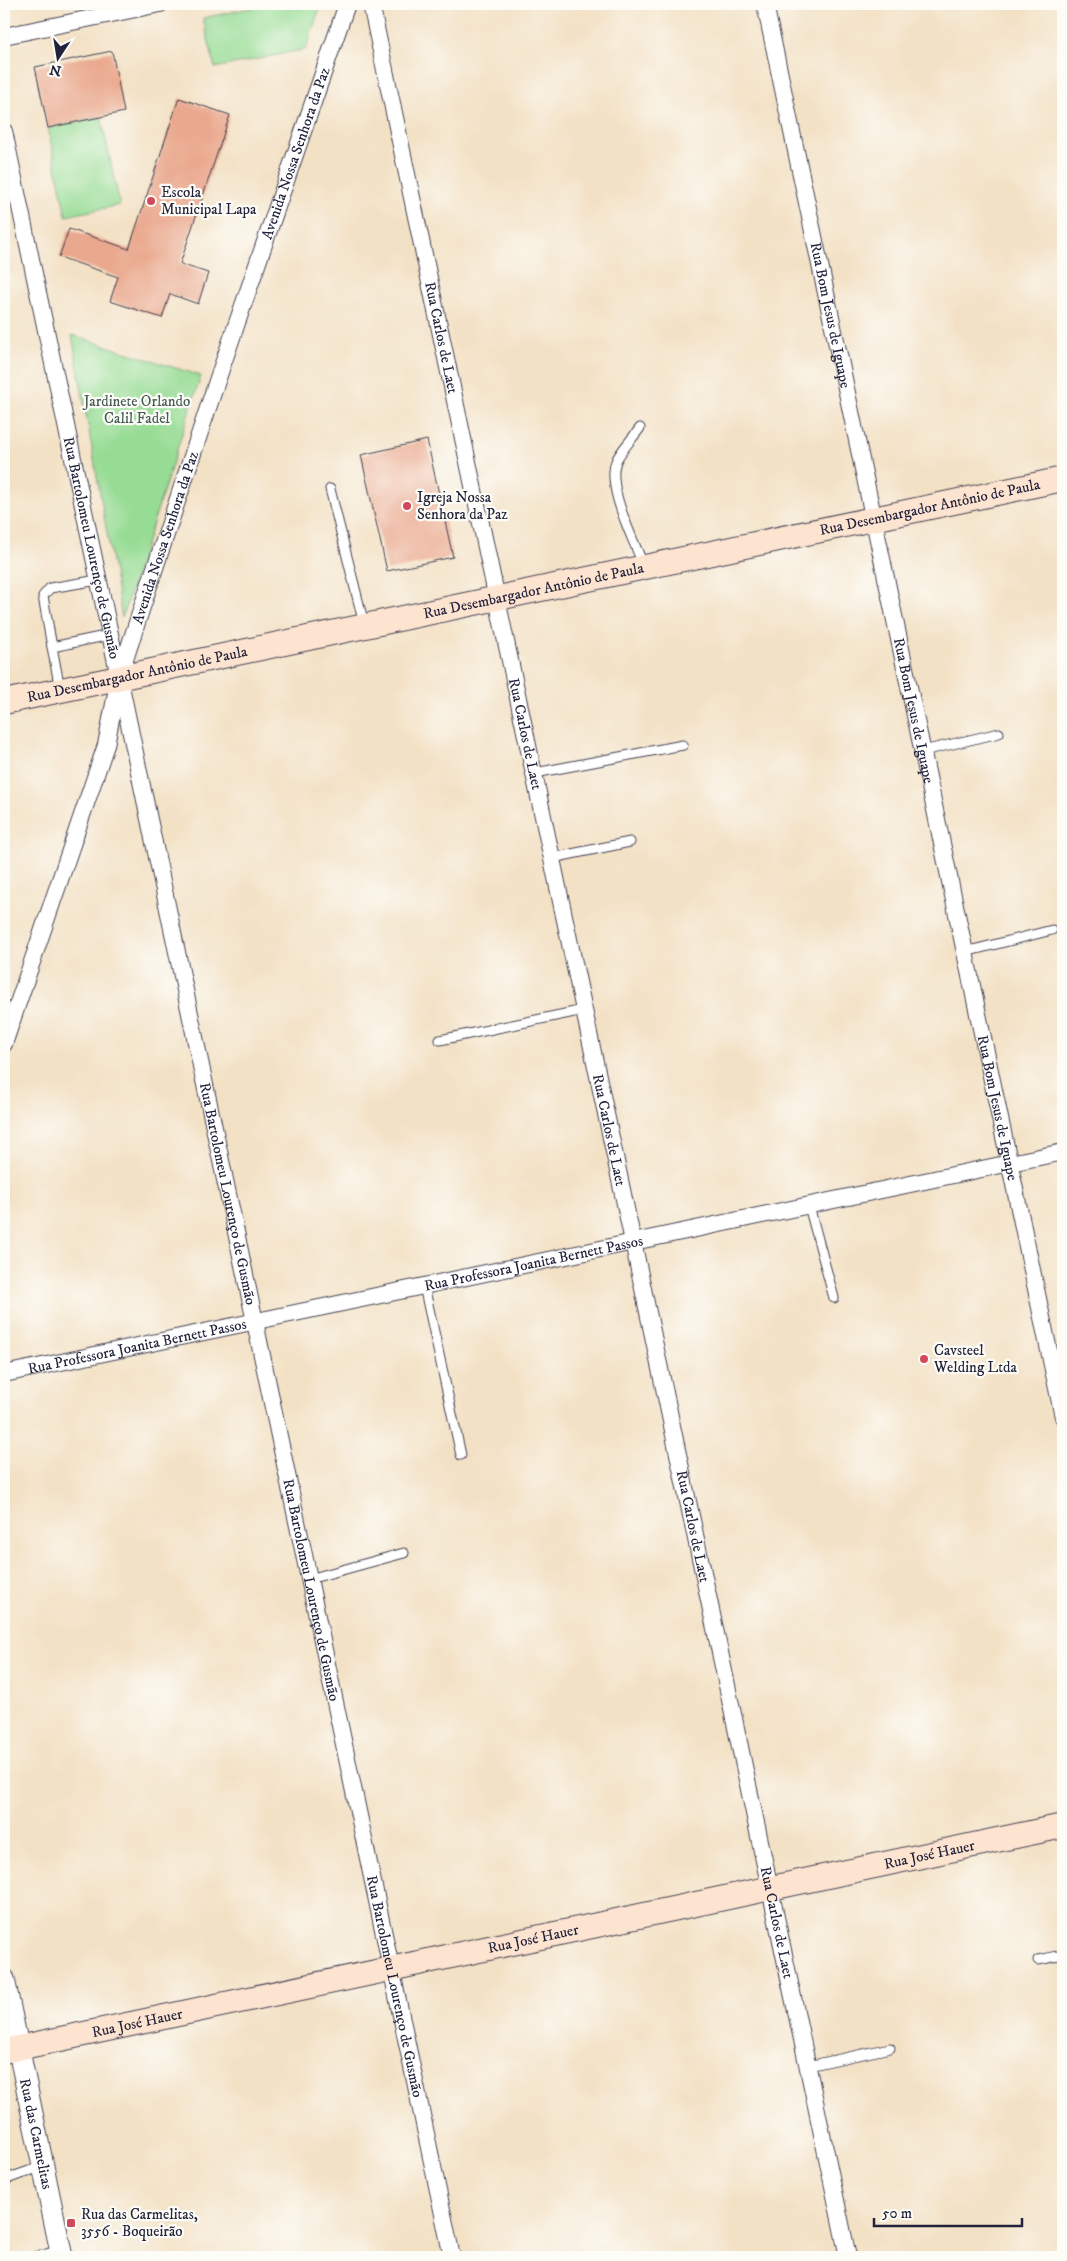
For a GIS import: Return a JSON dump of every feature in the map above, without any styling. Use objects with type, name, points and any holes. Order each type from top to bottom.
[{"type":"main road","name":"Rua Desembargador Antônio de Paula","points":[[4,702],[1063,479]]},
{"type":"main road","name":"Rua José Hauer","points":[[11,2050],[1063,1826]]},
{"type":"street","points":[[4,36],[160,4]]},
{"type":"street","name":"Avenida Nossa Senhora da Paz","points":[[4,1044],[106,745],[119,678],[216,381],[347,4]]},
{"type":"street","name":"Rua Carlos de Laet","points":[[371,4],[848,2257]]},
{"type":"street","name":"Rua Bom Jesus de Iguape","points":[[771,5],[874,519],[1063,1417]]},
{"type":"street","name":"Rua Bartolomeu Lourenço de Gusmão","points":[[4,131],[452,2257]]},
{"type":"street","name":"Rua Professora Joanita Bernett Passos","points":[[4,1374],[1063,1152]]},
{"type":"street","name":"Rua das Carmelitas","points":[[4,1979],[11,2050],[43,2166],[62,2254]]},
{"type":"lane","points":[[640,428],[616,461],[614,478],[616,492],[644,567]]},
{"type":"lane","points":[[330,489],[364,626]]},
{"type":"lane","points":[[60,691],[43,596],[45,591],[50,588],[98,580]]},
{"type":"lane","points":[[52,646],[110,635]]},
{"type":"lane","points":[[923,751],[999,733]]},
{"type":"lane","points":[[535,774],[683,745]]},
{"type":"lane","points":[[552,858],[630,842]]},
{"type":"lane","points":[[965,952],[1052,930]]},
{"type":"lane","points":[[440,1040],[584,1010]]},
{"type":"lane","points":[[809,1206],[834,1298]]},
{"type":"lane","points":[[424,1286],[462,1455]]},
{"type":"lane","points":[[308,1579],[404,1553]]},
{"type":"lane","points":[[1038,1960],[1063,1955]]},
{"type":"lane","points":[[808,2066],[890,2048]]},
{"type":"lane","points":[[4,2180],[43,2166]]},
{"type":"lane","points":[[35,2257],[62,2254]]},
{"type":"green space","points":[[269,4],[321,4],[306,49],[215,68],[203,18]]},
{"type":"green space","points":[[101,117],[120,205],[66,216],[48,128]]},
{"type":"green space","name":"Jardinete Orlando Calil Fadel","points":[[72,335],[201,376],[122,618]]},
{"type":"building","points":[[112,51],[124,112],[48,128],[35,67]]},
{"type":"building","points":[[179,98],[230,115],[180,264],[208,273],[198,304],[170,294],[162,318],[110,301],[118,277],[59,257],[69,229],[129,249]]},
{"type":"building","name":"Igreja Nossa Senhora da Paz","points":[[427,440],[453,557],[387,571],[361,455]]},
{"type":"place","name":"Escola Municipal Lapa","points":[[151,201]]},
{"type":"place","name":"Igreja Nossa Senhora da Paz","points":[[407,506]]},
{"type":"place","name":"Cavsteel Welding Ltda","points":[[924,1359]]},
{"type":"place","name":"Rua das Carmelitas, 3556 - Boqueirão","points":[[71,2223]]}]
